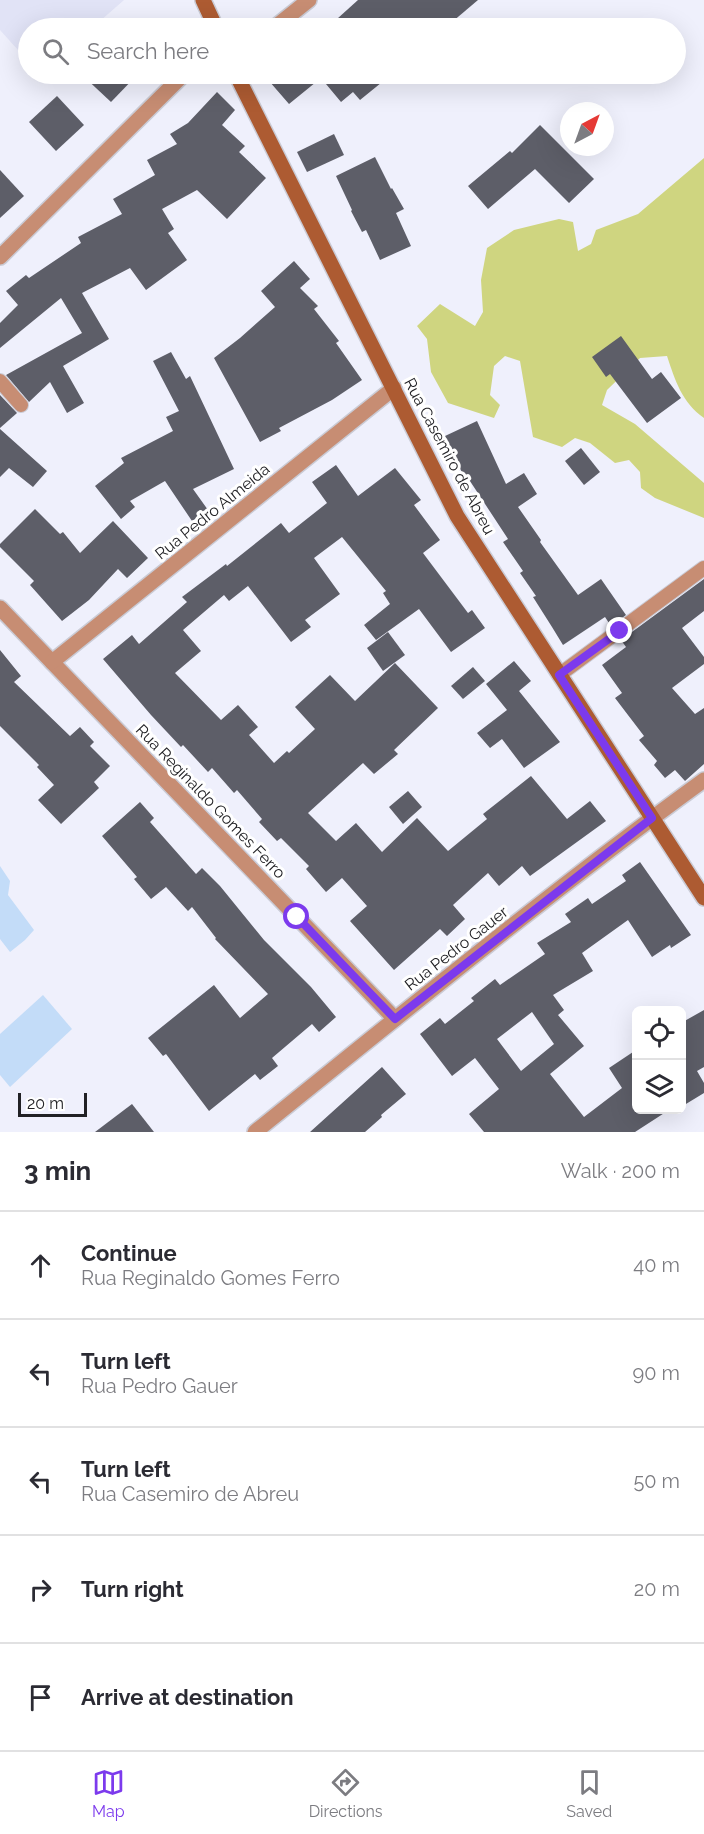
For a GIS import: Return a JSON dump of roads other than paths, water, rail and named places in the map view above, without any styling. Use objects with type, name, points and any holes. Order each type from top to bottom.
[{"type":"street","points":[[203,0],[211,18]]},
{"type":"street","points":[[286,18],[309,0]]},
{"type":"street","points":[[0,256],[174,84]]},
{"type":"street","name":"Rua Casemiro de Abreu","points":[[241,84],[457,516],[704,898]]},
{"type":"street","name":"Rua Pedro Almeida","points":[[52,662],[394,388]]},
{"type":"street","name":"Rua Reginaldo Gomes Ferro","points":[[0,608],[395,1019]]},
{"type":"street","name":"Rua Pedro Gauer","points":[[255,1132],[395,1019],[704,780]]},
{"type":"lane","points":[[0,381],[21,405]]},
{"type":"lane","points":[[559,675],[704,568]]},
{"type":"water","points":[[0,866],[10,881],[8,895],[34,930],[10,952],[0,939]]},
{"type":"water","points":[[43,995],[72,1029],[10,1087],[0,1075],[0,1034]]}]
